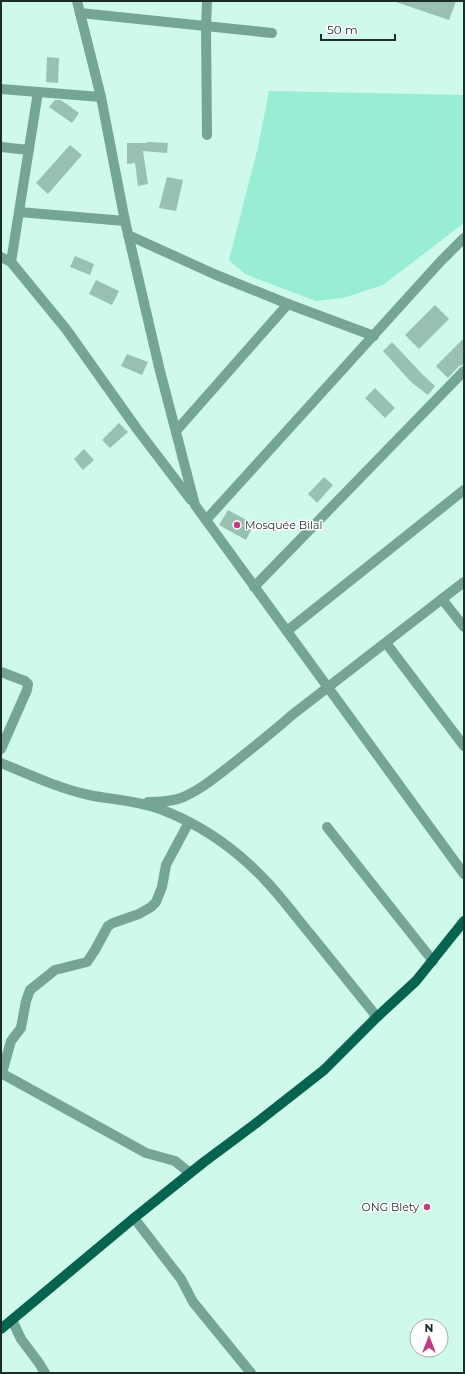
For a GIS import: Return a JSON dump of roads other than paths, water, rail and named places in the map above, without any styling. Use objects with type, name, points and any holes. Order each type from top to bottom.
[{"type":"main road","points":[[1,1330],[190,1172],[324,1070],[377,1017],[416,981],[464,921]]},
{"type":"street","points":[[78,1],[101,97],[128,235],[195,505]]},
{"type":"street","points":[[206,135],[207,1]]},
{"type":"street","points":[[80,13],[272,33]]},
{"type":"street","points":[[1,89],[101,97]]},
{"type":"street","points":[[11,262],[38,92]]},
{"type":"street","points":[[1,148],[29,150]]},
{"type":"street","points":[[19,212],[125,221]]},
{"type":"street","points":[[128,235],[214,274],[288,304],[374,336]]},
{"type":"street","points":[[206,520],[440,262],[464,238]]},
{"type":"street","points":[[1,257],[11,262],[66,329],[137,429],[195,505],[464,874]]},
{"type":"street","points":[[176,431],[288,304]]},
{"type":"street","points":[[254,587],[464,371]]},
{"type":"street","points":[[287,631],[464,490]]},
{"type":"street","points":[[1,763],[43,782],[72,791],[139,802],[172,801],[195,791],[214,778],[272,733],[292,714],[328,688],[464,582]]},
{"type":"street","points":[[442,599],[464,627]]},
{"type":"street","points":[[386,642],[464,746]]},
{"type":"street","points":[[1,672],[25,681],[28,684],[27,690],[1,749]]},
{"type":"street","points":[[139,802],[160,809],[189,822],[226,845],[246,860],[267,881],[377,1017]]},
{"type":"street","points":[[189,822],[166,865],[162,887],[156,902],[151,907],[138,914],[108,926],[87,962],[55,970],[30,990],[26,1001],[22,1028],[11,1041],[1,1073],[146,1153],[175,1161],[190,1172]]},
{"type":"street","points":[[327,827],[433,961]]},
{"type":"street","points":[[134,1218],[181,1279],[193,1302],[251,1373]]},
{"type":"street","points":[[12,1320],[21,1339],[45,1373]]},
{"type":"place","name":"Mosquée Bilal","points":[[237,525]]},
{"type":"place","name":"ONG Blety","points":[[427,1207]]}]
